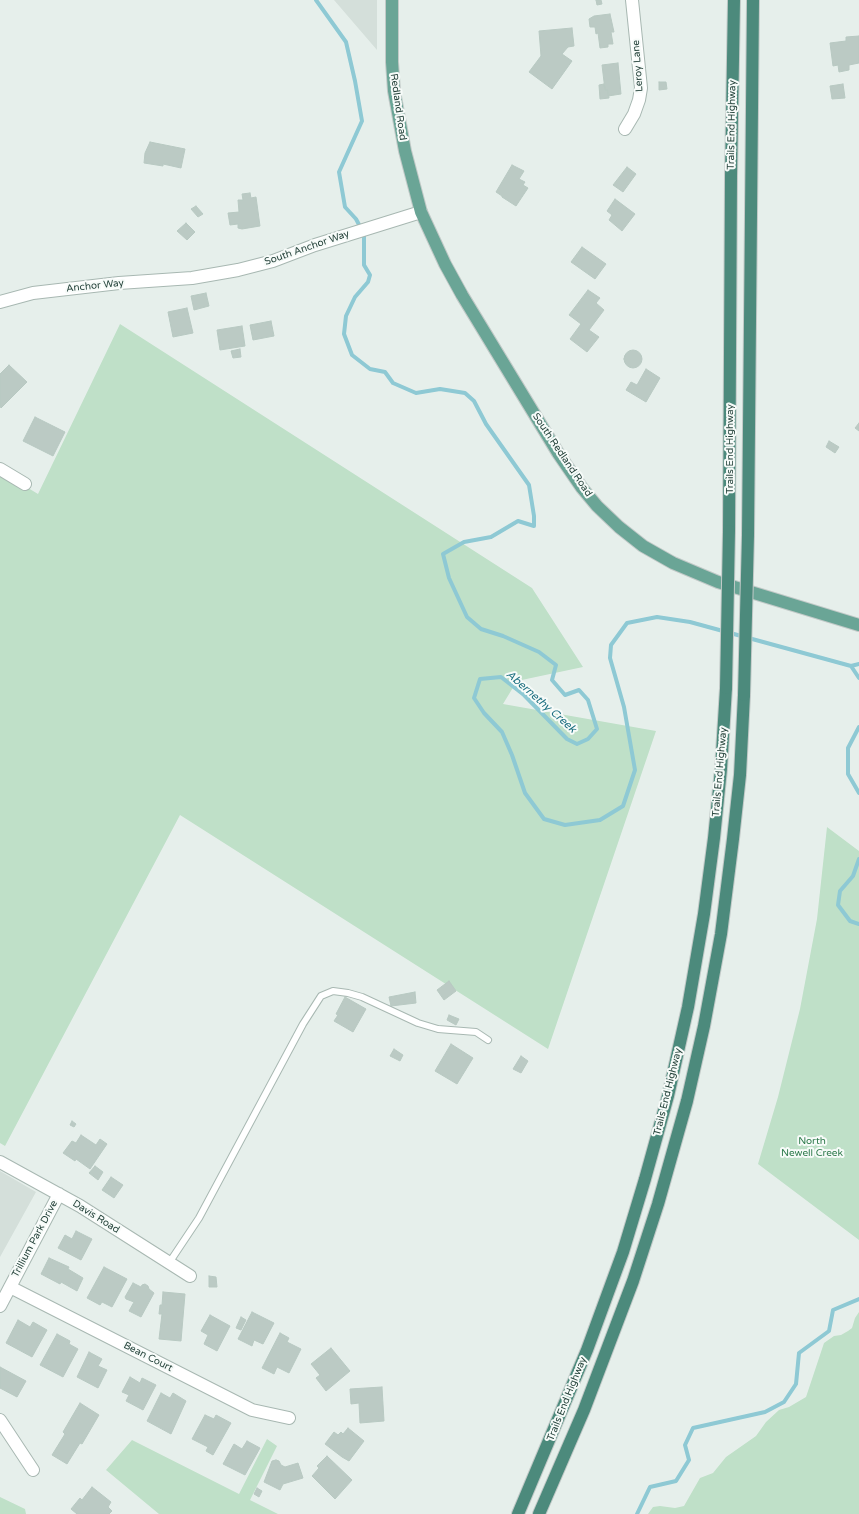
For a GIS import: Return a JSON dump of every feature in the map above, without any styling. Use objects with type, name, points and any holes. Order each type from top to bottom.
[{"type":"highway","name":"Trails End Highway","points":[[518,1514],[587,1350],[623,1252],[668,1096],[688,1007],[704,914],[721,768],[726,688],[730,530],[731,176],[734,0]]},
{"type":"highway","name":"Trails End Highway","points":[[539,1514],[584,1410],[633,1281],[658,1204],[687,1101],[704,1026],[724,910],[740,775],[744,695],[748,535],[753,0]]},
{"type":"main road","name":"Redland Road","points":[[392,0],[392,62],[395,98],[405,151],[421,212]]},
{"type":"main road","name":"South Redland Road","points":[[421,212],[445,264],[462,295],[558,453],[589,497],[618,527],[658,555],[693,573],[764,597],[859,624]]},
{"type":"street","name":"Leroy Lane","points":[[625,130],[634,114],[641,88],[632,0]]},
{"type":"street","name":"South Anchor Way","points":[[192,278],[246,268],[273,261],[315,245],[421,212]]},
{"type":"street","name":"Anchor Way","points":[[0,302],[23,295],[52,291],[119,283],[192,278]]},
{"type":"street","points":[[0,469],[25,484]]},
{"type":"street","name":"Davis Road","points":[[0,1162],[99,1217],[190,1276]]},
{"type":"street","name":"Trillium Park Drive","points":[[0,1306],[59,1194]]},
{"type":"street","name":"Bean Court","points":[[10,1287],[252,1410],[289,1418]]},
{"type":"street","points":[[0,1420],[33,1470]]},
{"type":"lane","points":[[168,1263],[199,1218],[302,1024],[321,996],[333,991],[348,993],[362,997],[418,1023],[438,1029],[476,1032],[488,1040]]},
{"type":"shaded area","points":[[334,0],[377,0],[377,50]]},
{"type":"shaded area","points":[[0,1171],[36,1192],[0,1257]]},
{"type":"green space","points":[[120,324],[532,588],[583,667],[517,681],[503,704],[656,731],[548,1049],[180,815],[5,1146],[0,1143],[0,471],[38,494]]},
{"type":"green space","name":"North Newell Creek","points":[[827,827],[859,851],[859,1240],[758,1164],[778,1097],[800,1009],[817,919]]},
{"type":"green space","points":[[859,1312],[859,1514],[648,1514],[653,1507],[660,1506],[675,1508],[684,1506],[700,1478],[713,1473],[726,1457],[756,1436],[766,1422],[779,1410],[789,1407],[806,1397],[824,1343],[834,1336],[841,1335],[852,1328],[855,1318]]},
{"type":"green space","points":[[267,1439],[277,1446],[250,1500],[278,1514],[159,1514],[106,1470],[132,1440],[239,1494]]},
{"type":"green space","points":[[0,1497],[25,1509],[26,1514],[0,1514]]},
{"type":"building","points":[[596,0],[601,0],[602,4],[597,5]]},
{"type":"building","points":[[610,14],[614,32],[611,32],[613,44],[608,44],[608,47],[600,48],[598,33],[596,34],[595,27],[590,27],[589,19],[594,16]]},
{"type":"building","points":[[572,28],[574,46],[568,47],[562,54],[572,61],[552,89],[529,72],[541,56],[539,31]]},
{"type":"building","points":[[859,36],[859,63],[849,65],[849,70],[839,72],[838,65],[833,66],[830,43],[846,41],[846,37]]},
{"type":"building","points":[[618,63],[621,94],[608,96],[608,90],[605,90],[602,65]]},
{"type":"building","points":[[659,82],[666,82],[667,89],[659,90]]},
{"type":"building","points":[[604,84],[605,90],[608,90],[609,98],[600,99],[599,85]]},
{"type":"building","points":[[843,84],[845,98],[832,99],[830,86]]},
{"type":"building","points":[[150,142],[185,149],[181,168],[163,164],[163,166],[144,163],[145,153]]},
{"type":"building","points":[[512,165],[524,171],[519,179],[525,182],[523,185],[528,188],[516,206],[496,192]]},
{"type":"building","points":[[627,167],[636,174],[623,192],[613,185]]},
{"type":"building","points":[[250,193],[251,198],[256,197],[260,226],[242,229],[238,228],[238,224],[230,225],[228,213],[239,212],[238,200],[243,200],[242,194]]},
{"type":"building","points":[[615,199],[635,214],[622,231],[609,220],[612,215],[607,211]]},
{"type":"building","points":[[196,206],[203,214],[198,217],[191,209]]},
{"type":"building","points":[[186,223],[195,232],[187,240],[177,231]]},
{"type":"building","points":[[582,247],[606,264],[595,279],[571,262]]},
{"type":"building","points":[[588,290],[600,298],[596,303],[604,310],[589,330],[599,337],[587,352],[570,339],[581,324],[569,315]]},
{"type":"building","points":[[206,293],[209,306],[194,310],[191,296]]},
{"type":"building","points":[[187,308],[193,333],[173,337],[168,312]]},
{"type":"building","points":[[271,321],[274,336],[253,340],[250,325]]},
{"type":"building","points":[[242,326],[245,346],[220,350],[217,330]]},
{"type":"building","points":[[240,349],[241,357],[233,358],[231,351]]},
{"type":"building","points":[[633,350],[639,353],[642,359],[639,365],[633,368],[627,365],[624,359],[627,353]]},
{"type":"building","points":[[9,365],[27,382],[1,408],[0,374]]},
{"type":"building","points":[[646,369],[660,378],[646,402],[626,390],[631,382],[637,385]]},
{"type":"building","points":[[35,417],[65,432],[53,456],[23,441]]},
{"type":"building","points":[[859,423],[859,431],[855,428]]},
{"type":"building","points":[[829,441],[839,447],[835,453],[826,447]]},
{"type":"building","points":[[449,981],[456,991],[444,1000],[437,990]]},
{"type":"building","points":[[415,992],[416,1003],[391,1006],[389,997]]},
{"type":"building","points":[[345,997],[366,1009],[353,1032],[334,1021]]},
{"type":"building","points":[[449,1015],[459,1019],[456,1025],[447,1020]]},
{"type":"building","points":[[451,1044],[473,1058],[457,1084],[435,1071]]},
{"type":"building","points":[[394,1049],[403,1055],[400,1061],[390,1056]]},
{"type":"building","points":[[521,1056],[528,1061],[521,1073],[513,1069]]},
{"type":"building","points":[[72,1121],[76,1124],[74,1127],[70,1125]]},
{"type":"building","points":[[81,1135],[96,1145],[100,1139],[107,1144],[90,1169],[76,1159],[75,1161],[63,1153],[72,1141],[76,1143]]},
{"type":"building","points":[[95,1166],[103,1172],[98,1180],[89,1173]]},
{"type":"building","points":[[111,1177],[123,1185],[114,1198],[102,1190]]},
{"type":"building","points":[[76,1231],[92,1239],[81,1260],[58,1248],[65,1235],[72,1239]]},
{"type":"building","points":[[49,1258],[69,1267],[68,1269],[83,1278],[77,1291],[61,1282],[60,1284],[41,1274]]},
{"type":"building","points":[[104,1267],[127,1279],[112,1307],[102,1302],[100,1305],[87,1298]]},
{"type":"building","points":[[209,1276],[216,1277],[217,1287],[209,1287]]},
{"type":"building","points":[[133,1283],[141,1287],[145,1284],[154,1293],[141,1317],[129,1311],[134,1302],[126,1299],[125,1297]]},
{"type":"building","points":[[163,1292],[185,1294],[181,1341],[159,1339],[162,1314],[159,1314],[160,1305],[162,1305]]},
{"type":"building","points":[[252,1312],[274,1323],[263,1344],[254,1340],[252,1346],[238,1339]]},
{"type":"building","points":[[210,1315],[230,1326],[217,1351],[204,1344],[208,1335],[201,1331]]},
{"type":"building","points":[[241,1317],[246,1320],[241,1330],[236,1328]]},
{"type":"building","points":[[18,1320],[30,1327],[33,1322],[47,1330],[32,1357],[6,1343]]},
{"type":"building","points":[[280,1333],[289,1338],[287,1342],[301,1349],[289,1373],[277,1367],[274,1374],[262,1368]]},
{"type":"building","points":[[57,1334],[70,1341],[69,1344],[78,1349],[63,1377],[40,1365]]},
{"type":"building","points":[[331,1348],[350,1371],[326,1391],[316,1378],[320,1375],[311,1364]]},
{"type":"building","points":[[89,1352],[102,1359],[98,1366],[107,1370],[98,1388],[77,1377]]},
{"type":"building","points":[[0,1367],[26,1381],[17,1397],[0,1388]]},
{"type":"building","points":[[130,1377],[140,1383],[142,1378],[156,1385],[143,1410],[126,1401],[129,1395],[122,1392]]},
{"type":"building","points":[[382,1387],[384,1421],[360,1423],[359,1403],[351,1404],[350,1389]]},
{"type":"building","points":[[161,1393],[170,1398],[173,1393],[186,1401],[171,1434],[147,1421]]},
{"type":"building","points":[[80,1403],[99,1415],[82,1444],[80,1443],[67,1464],[52,1455],[65,1434],[63,1432]]},
{"type":"building","points":[[205,1415],[214,1419],[216,1415],[231,1423],[213,1455],[206,1451],[208,1447],[192,1439]]},
{"type":"building","points":[[348,1428],[364,1441],[349,1461],[325,1444],[334,1432],[338,1435],[341,1432],[343,1434]]},
{"type":"building","points":[[247,1441],[260,1448],[245,1475],[223,1464],[234,1444],[242,1449]]},
{"type":"building","points":[[327,1456],[352,1480],[335,1499],[312,1476],[319,1468],[317,1466]]},
{"type":"building","points":[[276,1460],[285,1467],[298,1463],[303,1478],[283,1484],[280,1490],[264,1482],[272,1461]]},
{"type":"building","points":[[92,1487],[111,1502],[108,1507],[112,1511],[109,1514],[77,1514],[71,1509],[80,1498],[82,1500]]},
{"type":"building","points":[[257,1488],[262,1491],[259,1497],[254,1494]]},
{"type":"waterway","name":"Abernethy Creek","points":[[316,0],[346,42],[362,121],[339,172],[345,207],[356,219],[364,234],[364,265],[370,275],[368,282],[355,297],[346,316],[344,334],[352,355],[370,369],[385,372],[393,383],[416,393],[440,389],[465,393],[474,401],[486,424],[529,485],[534,516],[534,526],[518,521],[491,537],[464,542],[443,554],[449,578],[467,617],[481,629],[503,636],[539,652],[556,665],[552,680],[565,695],[579,690],[588,700],[597,729],[588,739],[577,744],[567,739],[524,695],[501,677],[480,679],[474,698],[484,713],[502,732],[512,755],[525,793],[544,819],[565,825],[600,820],[623,806],[635,770],[624,707],[610,658],[611,645],[627,623],[657,617],[690,622],[851,666],[859,678]]},
{"type":"waterway","name":"Abernethy Creek","points":[[851,666],[859,664]]},
{"type":"waterway","name":"Abernethy Creek","points":[[859,727],[848,748],[848,774],[859,793]]},
{"type":"waterway","points":[[859,859],[853,876],[840,891],[838,905],[850,921],[859,924]]},
{"type":"waterway","points":[[637,1514],[650,1487],[676,1481],[689,1460],[685,1445],[693,1428],[765,1412],[784,1402],[796,1384],[799,1353],[829,1331],[833,1310],[859,1299]]}]
